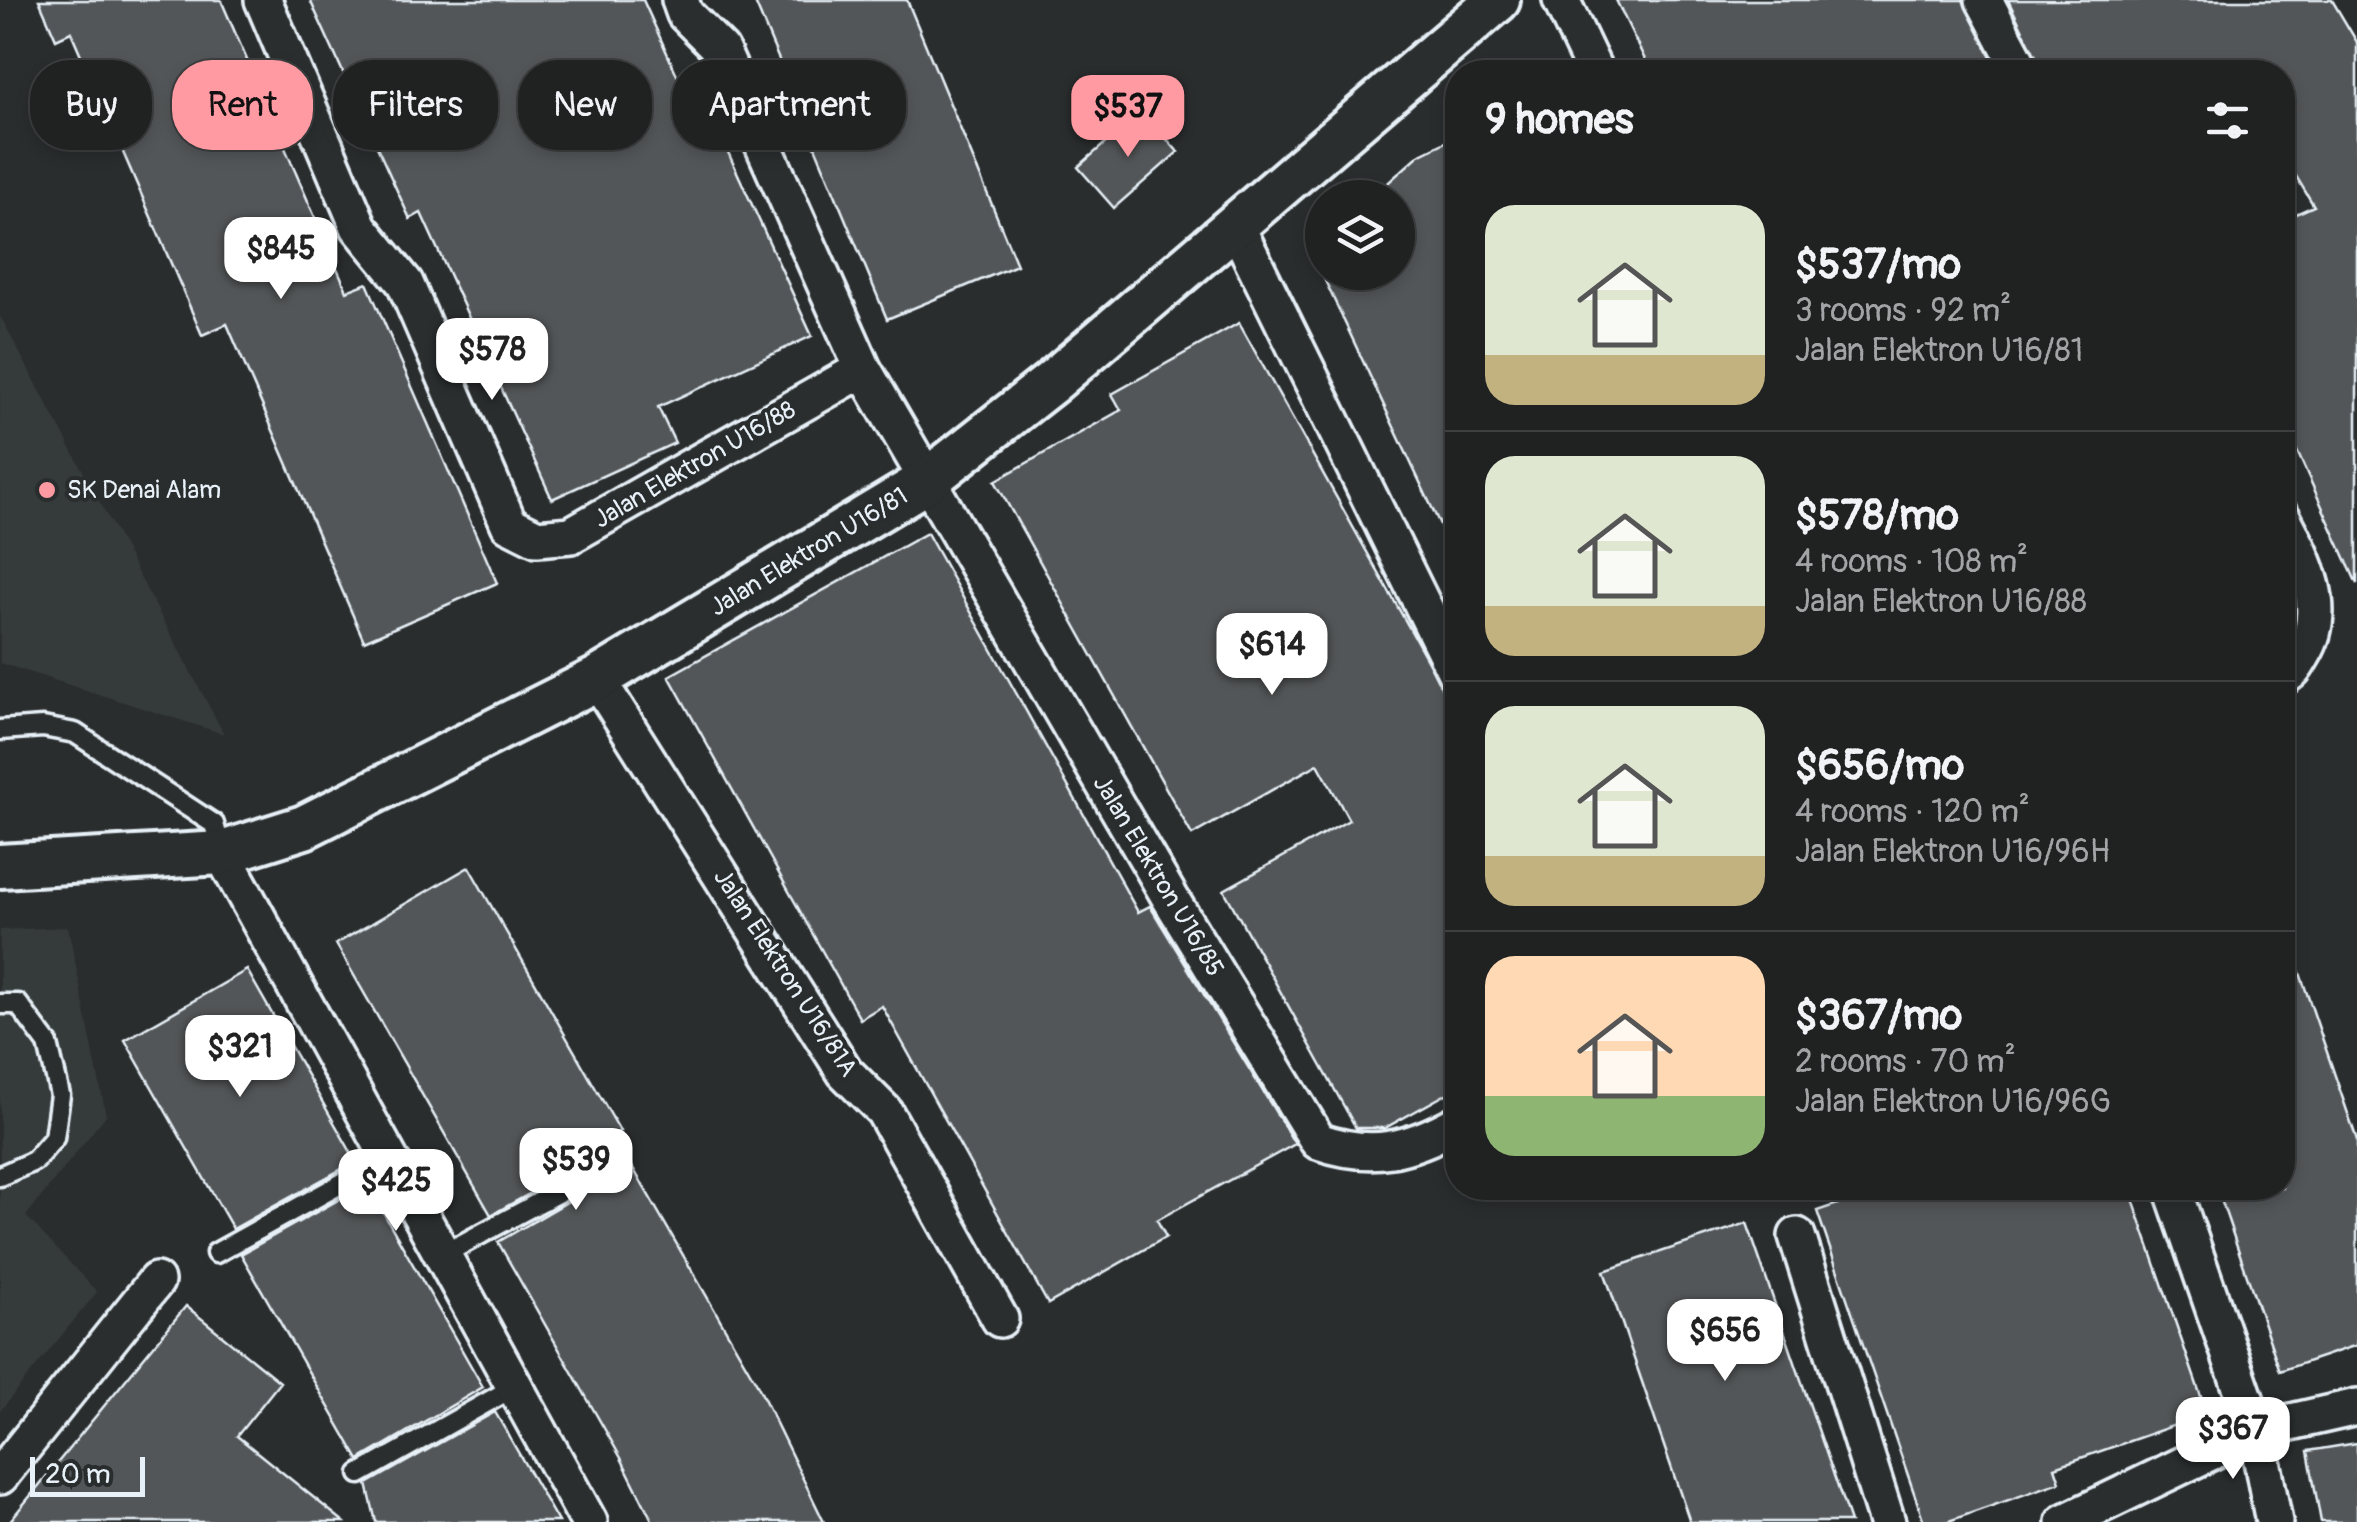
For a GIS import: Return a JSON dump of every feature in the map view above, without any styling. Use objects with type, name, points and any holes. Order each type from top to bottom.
[{"type":"street","name":"Jalan Elektron U16/88","points":[[263,0],[359,227],[405,283],[509,524],[537,538],[571,536],[863,370]]},
{"type":"street","points":[[680,0],[685,14],[721,50],[863,370]]},
{"type":"street","name":"Jalan Elektron U16/81","points":[[0,866],[222,852],[304,827],[597,680],[925,482],[1052,382],[1498,0]]},
{"type":"street","points":[[1560,0],[1589,60]]},
{"type":"street","points":[[1984,0],[2016,60]]},
{"type":"street","points":[[1235,224],[1445,651]]},
{"type":"street","name":"Jalan Elektron U16/85","points":[[863,370],[925,482],[1318,1141],[1347,1152],[1379,1154],[1420,1144],[1445,1131]]},
{"type":"street","points":[[2295,541],[2306,562],[2316,605],[2307,648],[2295,668]]},
{"type":"street","name":"Jalan Elektron U16/81A","points":[[597,680],[845,1072],[884,1111],[1000,1318]]},
{"type":"street","points":[[222,852],[254,918],[391,1156],[589,1522]]},
{"type":"street","points":[[2176,1200],[2256,1430],[2274,1522]]},
{"type":"street","points":[[1797,1236],[1887,1522]]},
{"type":"street","points":[[0,1476],[156,1281]]},
{"type":"street","points":[[2065,1522],[2256,1430],[2357,1407]]},
{"type":"lane","points":[[0,730],[43,727],[75,733],[214,824],[222,852]]},
{"type":"lane","points":[[0,1004],[18,1004],[48,1044],[60,1095],[54,1138],[34,1161],[0,1176]]},
{"type":"lane","points":[[216,1253],[391,1156]]},
{"type":"lane","points":[[444,1254],[576,1182]]},
{"type":"lane","points":[[360,1474],[516,1386]]},
{"type":"shaded area","name":"SK Denai Alam","points":[[0,316],[224,734],[0,663]]},
{"type":"shaded area","points":[[68,927],[106,1115],[26,1216],[97,1292],[0,1411],[0,930]]},
{"type":"building","points":[[39,0],[221,0],[247,60],[172,60],[172,150],[286,150],[347,291],[367,283],[497,583],[364,641],[227,324],[202,335],[122,150],[152,150],[152,60],[83,60],[71,32],[56,39]]},
{"type":"building","points":[[310,0],[643,0],[672,64],[672,150],[727,150],[812,336],[658,407],[675,443],[552,499],[421,213],[410,219],[378,150],[498,150],[498,60],[337,60]]},
{"type":"building","points":[[754,0],[907,0],[1017,265],[887,319],[817,150],[906,150],[906,60],[779,60]]},
{"type":"building","points":[[1616,0],[1963,0],[1992,60],[1645,60]]},
{"type":"building","points":[[2008,0],[2332,0],[2357,42],[2357,584],[2295,447],[2295,214],[2314,206],[2295,175],[2295,60],[2037,60]]},
{"type":"building","points":[[1142,111],[1178,152],[1114,208],[1078,167]]},
{"type":"building","points":[[1445,142],[1445,535],[1329,290],[1415,290],[1415,180],[1391,180],[1419,155]]},
{"type":"building","points":[[1239,323],[1445,692],[1445,1095],[1385,1128],[1356,1128],[1224,890],[1349,820],[1318,764],[1192,835],[995,481],[1121,410],[1112,394]]},
{"type":"building","points":[[927,533],[1138,912],[1150,906],[1295,1144],[1157,1220],[1166,1237],[1048,1304],[882,1006],[860,1019],[669,676]]},
{"type":"building","points":[[469,867],[620,1131],[614,1135],[756,1382],[824,1522],[653,1522],[498,1242],[584,1192],[589,1183],[587,1175],[571,1171],[491,1215],[336,944]]},
{"type":"building","points":[[2295,958],[2357,1140],[2357,1345],[2280,1371],[2221,1200],[2295,1200]]},
{"type":"building","points":[[247,970],[356,1161],[233,1229],[125,1040]]},
{"type":"building","points":[[367,1184],[483,1387],[359,1460],[241,1254]]},
{"type":"building","points":[[1850,1200],[2133,1200],[2207,1414],[2055,1467],[2060,1482],[1946,1522],[1924,1522],[1817,1211]]},
{"type":"building","points":[[1747,1223],[1850,1522],[1690,1522],[1604,1271]]},
{"type":"building","points":[[186,1306],[280,1382],[237,1436],[344,1522],[9,1522]]},
{"type":"building","points":[[495,1412],[558,1522],[376,1522],[367,1484]]},
{"type":"building","points":[[2357,1443],[2357,1522],[2321,1522],[2308,1451]]},
{"type":"place","name":"SK Denai Alam","points":[[47,490]]}]
